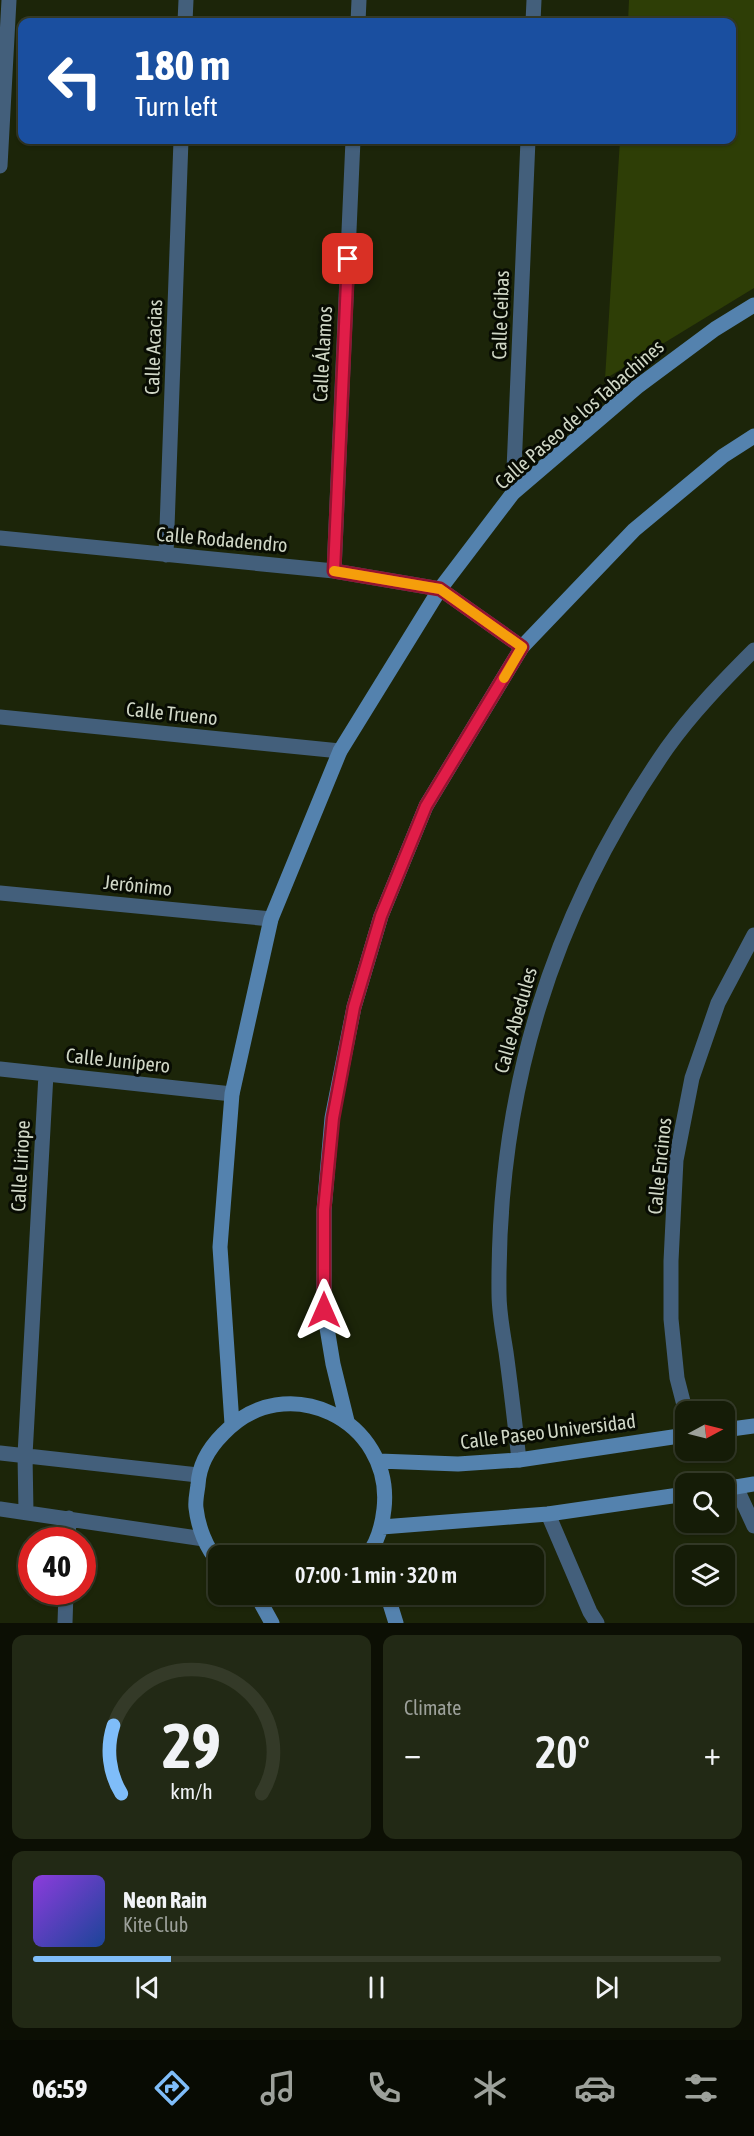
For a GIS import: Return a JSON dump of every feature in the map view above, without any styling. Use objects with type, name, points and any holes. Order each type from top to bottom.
[{"type":"street","points":[[0,166],[9,0]]},
{"type":"street","points":[[185,18],[186,0]]},
{"type":"street","points":[[358,18],[359,0]]},
{"type":"street","points":[[533,18],[534,0]]},
{"type":"street","name":"Calle Acacias","points":[[166,555],[181,144]]},
{"type":"street","name":"Calle Álamos","points":[[334,571],[353,144]]},
{"type":"street","name":"Calle Ceibas","points":[[513,493],[528,144]]},
{"type":"street","name":"Calle Paseo de los Tabachines","points":[[232,1424],[220,1247],[232,1094],[271,919],[340,751],[440,589],[513,493],[637,387],[715,329],[754,305]]},
{"type":"street","points":[[347,1421],[333,1364],[324,1310],[324,1210],[333,1118],[354,1007],[381,916],[426,806],[522,647],[634,530],[723,456],[754,436]]},
{"type":"street","name":"Calle Rodadendro","points":[[0,538],[334,571],[440,589]]},
{"type":"street","points":[[440,589],[522,647]]},
{"type":"street","name":"Calle Abedules","points":[[519,1460],[499,1297],[500,1212],[510,1120],[530,1033],[561,941],[606,844],[667,747],[717,686],[754,650]]},
{"type":"street","name":"Calle Trueno","points":[[0,717],[340,751]]},
{"type":"street","name":"Jerónimo","points":[[0,893],[271,919]]},
{"type":"street","name":"Calle Encinos","points":[[683,1401],[677,1378],[671,1320],[671,1261],[676,1160],[692,1078],[714,1014],[754,935]]},
{"type":"street","name":"Calle Junípero","points":[[0,1069],[232,1094]]},
{"type":"street","name":"Calle Liriope","points":[[26,1512],[25,1455],[46,1074]]},
{"type":"street","points":[[208,1545],[204,1539],[196,1508],[198,1475],[211,1447],[232,1424],[253,1411],[277,1404],[301,1404],[325,1410],[347,1421],[365,1439],[379,1461],[386,1494],[382,1527],[375,1545]]},
{"type":"street","points":[[735,1429],[754,1426]]},
{"type":"street","name":"Calle Paseo Universidad","points":[[379,1461],[458,1464],[519,1460],[675,1437]]},
{"type":"street","points":[[0,1453],[198,1475]]},
{"type":"street","points":[[735,1487],[754,1484]]},
{"type":"street","points":[[382,1527],[548,1514],[675,1496]]},
{"type":"street","points":[[735,1496],[754,1526]]},
{"type":"street","points":[[0,1509],[204,1539]]},
{"type":"street","points":[[548,1514],[590,1612],[597,1623]]},
{"type":"street","points":[[69,1518],[69,1527]]},
{"type":"street","points":[[65,1623],[66,1605]]},
{"type":"street","points":[[262,1605],[272,1623]]},
{"type":"street","points":[[390,1605],[396,1623]]},
{"type":"green space","points":[[629,0],[754,0],[754,288],[605,379],[620,144],[736,144],[736,18],[628,18]]},
{"type":"slow traffic","points":[[334,571],[440,589],[522,647],[504,678]]},
{"type":"route","points":[[324,1310],[324,1210],[333,1118],[354,1007],[381,916],[426,806],[522,647],[440,589],[334,571],[348,259]]}]
